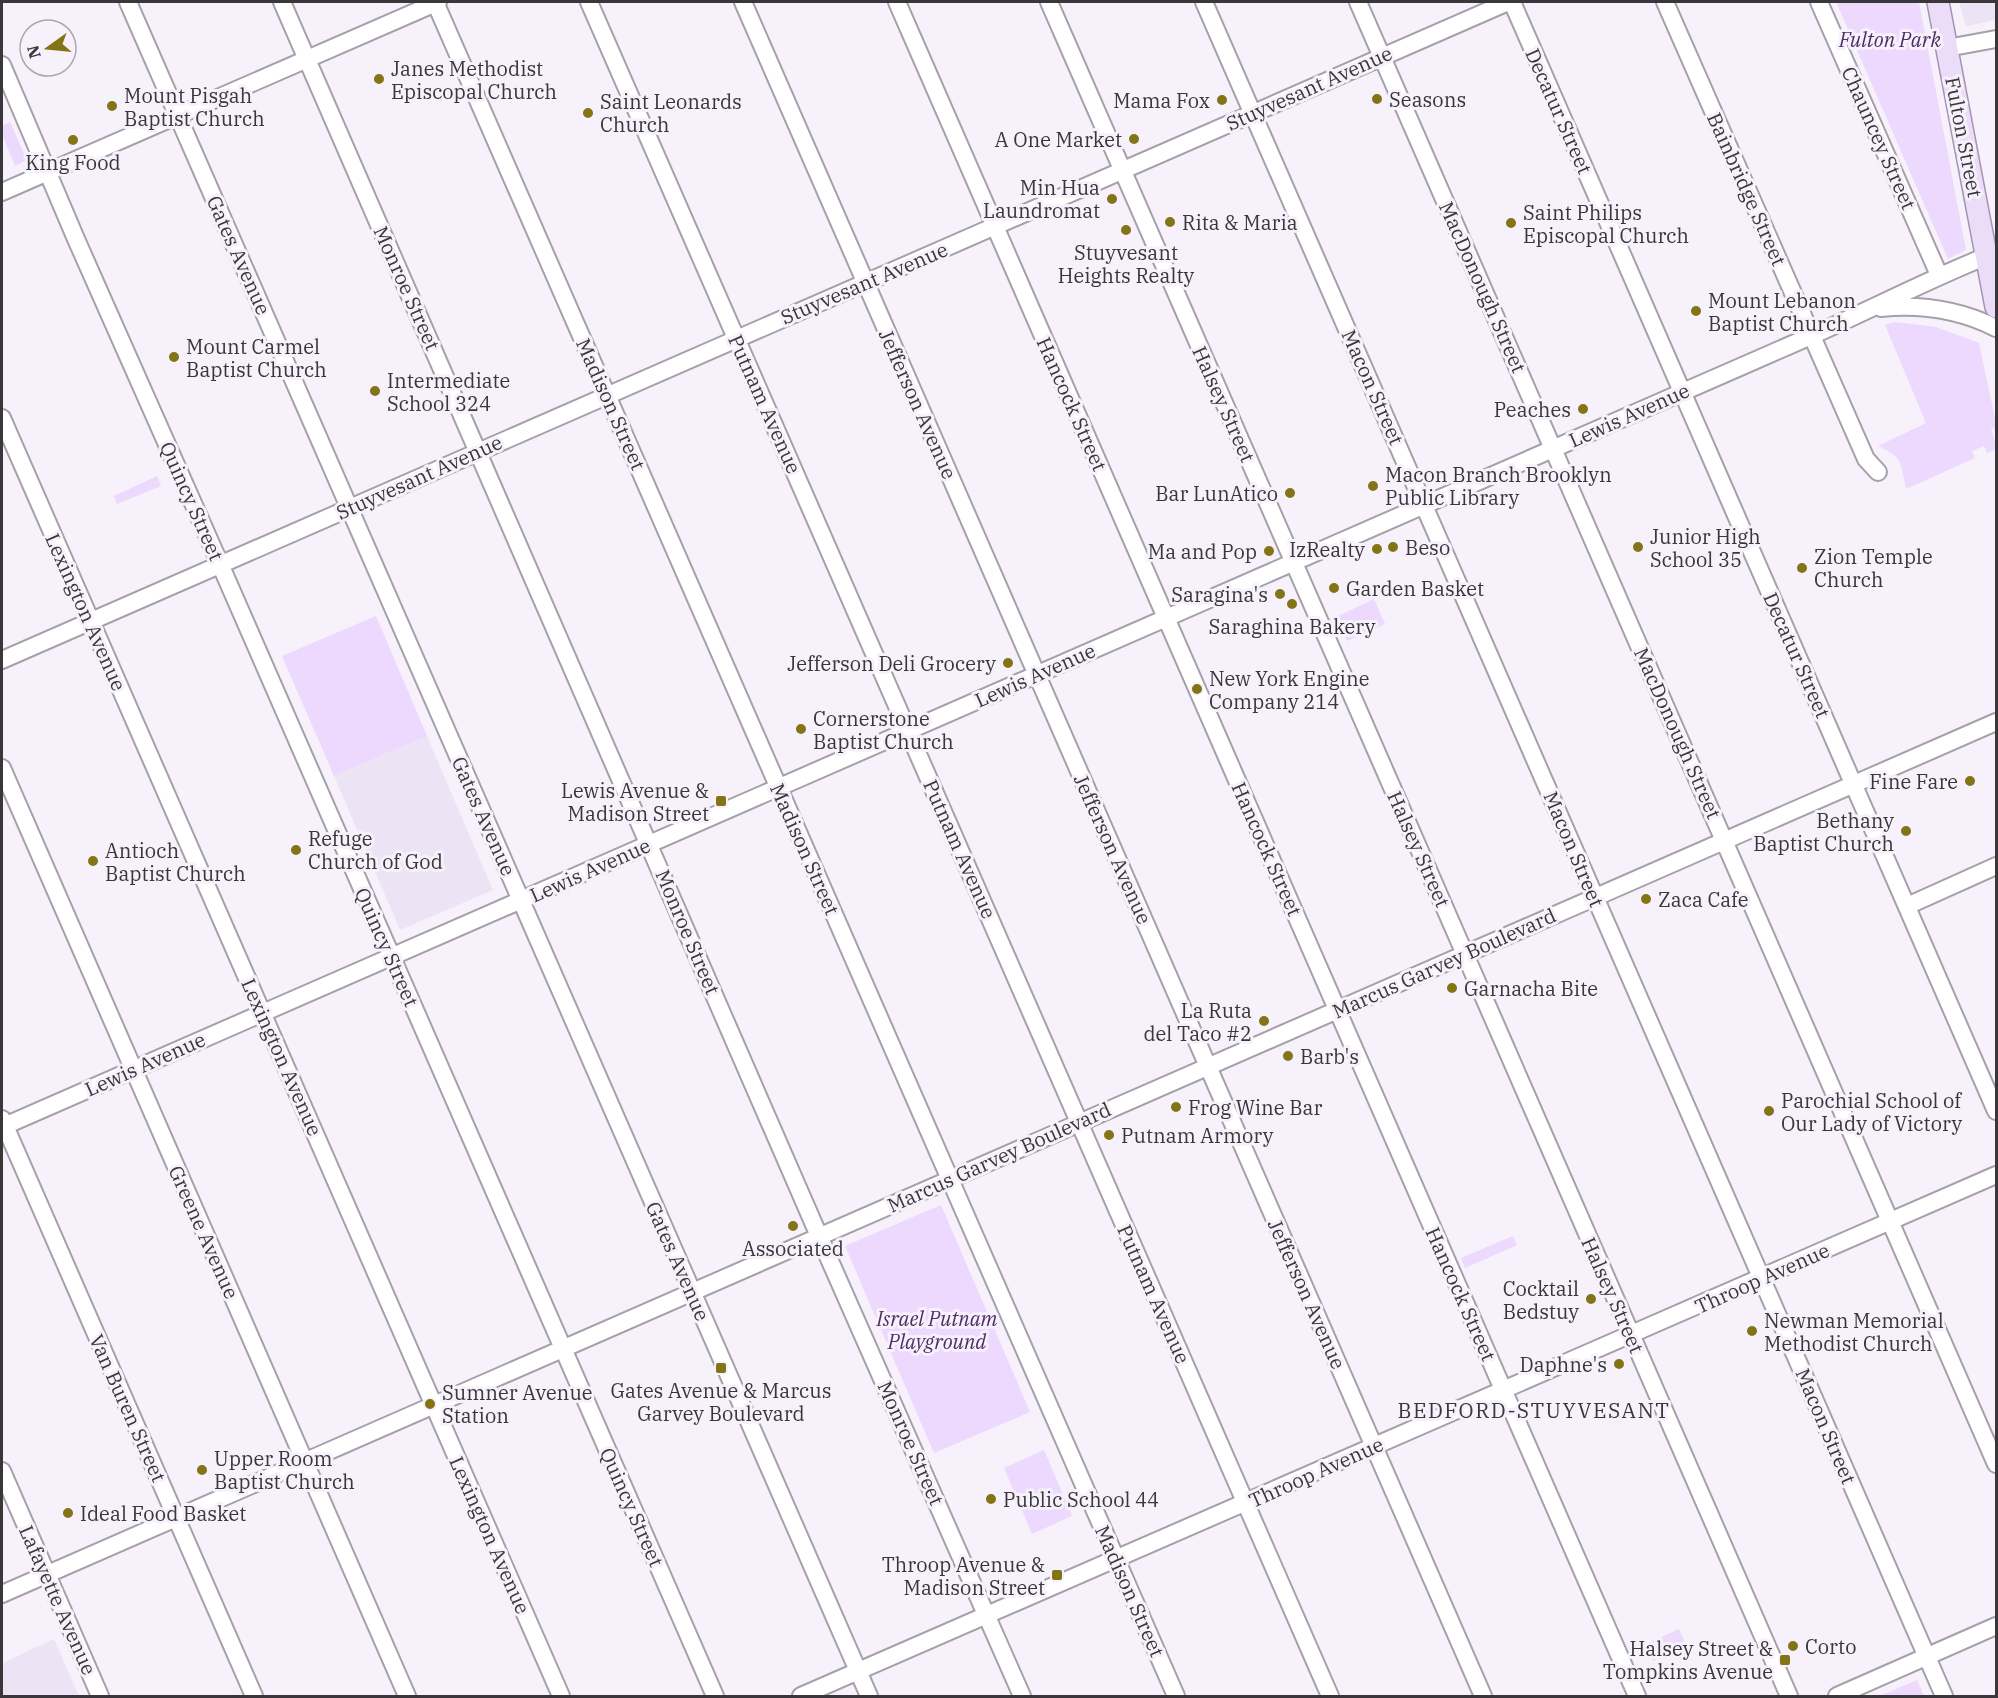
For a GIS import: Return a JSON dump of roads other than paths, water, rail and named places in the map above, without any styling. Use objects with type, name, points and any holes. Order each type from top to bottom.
[{"type":"main road","name":"Fulton Street","points":[[1938,2],[1996,307]]},
{"type":"street","name":"Gates Avenue","points":[[128,2],[869,1696]]},
{"type":"street","name":"Monroe Street","points":[[282,2],[819,1236],[1022,1696]]},
{"type":"street","points":[[2,192],[437,2]]},
{"type":"street","name":"Madison Street","points":[[437,2],[1176,1696]]},
{"type":"street","name":"Putnam Avenue","points":[[589,2],[1330,1696]]},
{"type":"street","name":"Jefferson Avenue","points":[[743,2],[1483,1696]]},
{"type":"street","name":"Hancock Street","points":[[897,2],[1637,1696]]},
{"type":"street","name":"Halsey Street","points":[[1049,2],[1789,1696]]},
{"type":"street","name":"Macon Street","points":[[1204,2],[1944,1696]]},
{"type":"street","name":"MacDonough Street","points":[[1358,2],[1996,1464]]},
{"type":"street","name":"Stuyvesant Avenue","points":[[90,621],[1510,2]]},
{"type":"street","name":"Decatur Street","points":[[1510,2],[1996,1111]]},
{"type":"street","name":"Bainbridge Street","points":[[1665,2],[1866,459],[1878,472]]},
{"type":"street","name":"Chauncey Street","points":[[1819,2],[1939,275]]},
{"type":"street","points":[[1947,48],[1996,39]]},
{"type":"street","name":"Quincy Street","points":[[2,65],[76,239],[715,1696]]},
{"type":"street","name":"Lewis Avenue","points":[[2,1124],[133,1070],[392,957],[1811,336],[1872,309],[1939,275],[1987,256]]},
{"type":"street","name":"Lewis Avenue","points":[[1872,309],[1915,306],[1940,309],[1964,315],[1996,328]]},
{"type":"street","name":"Lexington Avenue","points":[[2,418],[561,1696]]},
{"type":"street","points":[[2,660],[90,621]]},
{"type":"street","name":"Marcus Garvey Boulevard","points":[[2,1594],[1996,722]]},
{"type":"street","name":"Greene Avenue","points":[[2,768],[407,1696]]},
{"type":"street","points":[[1907,906],[1996,866]]},
{"type":"street","name":"Van Buren Street","points":[[2,1124],[254,1696]]},
{"type":"street","name":"Throop Avenue","points":[[801,1696],[1996,1175]]},
{"type":"street","name":"Lafayette Avenue","points":[[2,1471],[100,1696]]},
{"type":"street","points":[[1837,1696],[1996,1626]]},
{"type":"place","name":"Janes Methodist Episcopal Church","points":[[379,79]]},
{"type":"place","name":"Seasons","points":[[1377,99]]},
{"type":"place","name":"Mama Fox","points":[[1222,100]]},
{"type":"place","name":"Mount Pisgah Baptist Church","points":[[112,106]]},
{"type":"place","name":"Saint Leonards Church","points":[[588,113]]},
{"type":"place","name":"A One Market","points":[[1134,139]]},
{"type":"place","name":"King Food","points":[[73,140]]},
{"type":"place","name":"Min Hua Laundromat","points":[[1112,199]]},
{"type":"place","name":"Rita & Maria","points":[[1170,222]]},
{"type":"place","name":"Saint Philips Episcopal Church","points":[[1511,223]]},
{"type":"place","name":"Stuyvesant Heights Realty","points":[[1126,230]]},
{"type":"place","name":"Mount Lebanon Baptist Church","points":[[1696,311]]},
{"type":"place","name":"Mount Carmel Baptist Church","points":[[174,357]]},
{"type":"place","name":"Intermediate School 324","points":[[375,391]]},
{"type":"place","name":"Peaches","points":[[1583,409]]},
{"type":"place","name":"Macon Branch Brooklyn Public Library","points":[[1373,486]]},
{"type":"place","name":"Bar LunAtico","points":[[1290,493]]},
{"type":"place","name":"Beso","points":[[1393,547]]},
{"type":"place","name":"Junior High School 35","points":[[1638,547]]},
{"type":"place","name":"IzRealty","points":[[1377,549]]},
{"type":"place","name":"Ma and Pop","points":[[1269,551]]},
{"type":"place","name":"Zion Temple Church","points":[[1802,568]]},
{"type":"place","name":"Garden Basket","points":[[1334,588]]},
{"type":"place","name":"Saragina's","points":[[1280,594]]},
{"type":"place","name":"Saraghina Bakery","points":[[1292,604]]},
{"type":"place","name":"Jefferson Deli Grocery","points":[[1008,663]]},
{"type":"place","name":"New York Engine Company 214","points":[[1197,689]]},
{"type":"place","name":"Cornerstone Baptist Church","points":[[801,729]]},
{"type":"place","name":"Fine Fare","points":[[1970,781]]},
{"type":"place","name":"Lewis Avenue & Madison Street","points":[[721,801]]},
{"type":"place","name":"Bethany Baptist Church","points":[[1906,831]]},
{"type":"place","name":"Refuge Church of God","points":[[296,850]]},
{"type":"place","name":"Antioch Baptist Church","points":[[93,861]]},
{"type":"place","name":"Zaca Cafe","points":[[1646,899]]},
{"type":"place","name":"Garnacha Bite","points":[[1452,988]]},
{"type":"place","name":"La Ruta del Taco #2","points":[[1264,1021]]},
{"type":"place","name":"Barb's","points":[[1288,1056]]},
{"type":"place","name":"Frog Wine Bar","points":[[1176,1107]]},
{"type":"place","name":"Parochial School of Our Lady of Victory","points":[[1769,1111]]},
{"type":"place","name":"Putnam Armory","points":[[1109,1135]]},
{"type":"place","name":"Associated","points":[[793,1226]]},
{"type":"place","name":"Cocktail Bedstuy","points":[[1591,1299]]},
{"type":"place","name":"Newman Memorial Methodist Church","points":[[1752,1331]]},
{"type":"place","name":"Daphne's","points":[[1619,1364]]},
{"type":"place","name":"Gates Avenue & Marcus Garvey Boulevard","points":[[721,1368]]},
{"type":"place","name":"Sumner Avenue Station","points":[[430,1404]]},
{"type":"place","name":"Upper Room Baptist Church","points":[[202,1470]]},
{"type":"place","name":"Public School 44","points":[[991,1499]]},
{"type":"place","name":"Ideal Food Basket","points":[[68,1513]]},
{"type":"place","name":"Throop Avenue & Madison Street","points":[[1057,1575]]},
{"type":"place","name":"Corto","points":[[1793,1646]]},
{"type":"place","name":"Halsey Street & Tompkins Avenue","points":[[1785,1660]]},
{"type":"district","name":"BEDFORD-STUYVESANT","points":[[1534,1410]]},
{"type":"park label","name":"Fulton Park","points":[[1890,39]]},
{"type":"park label","name":"Israel Putnam Playground","points":[[937,1330]]}]
